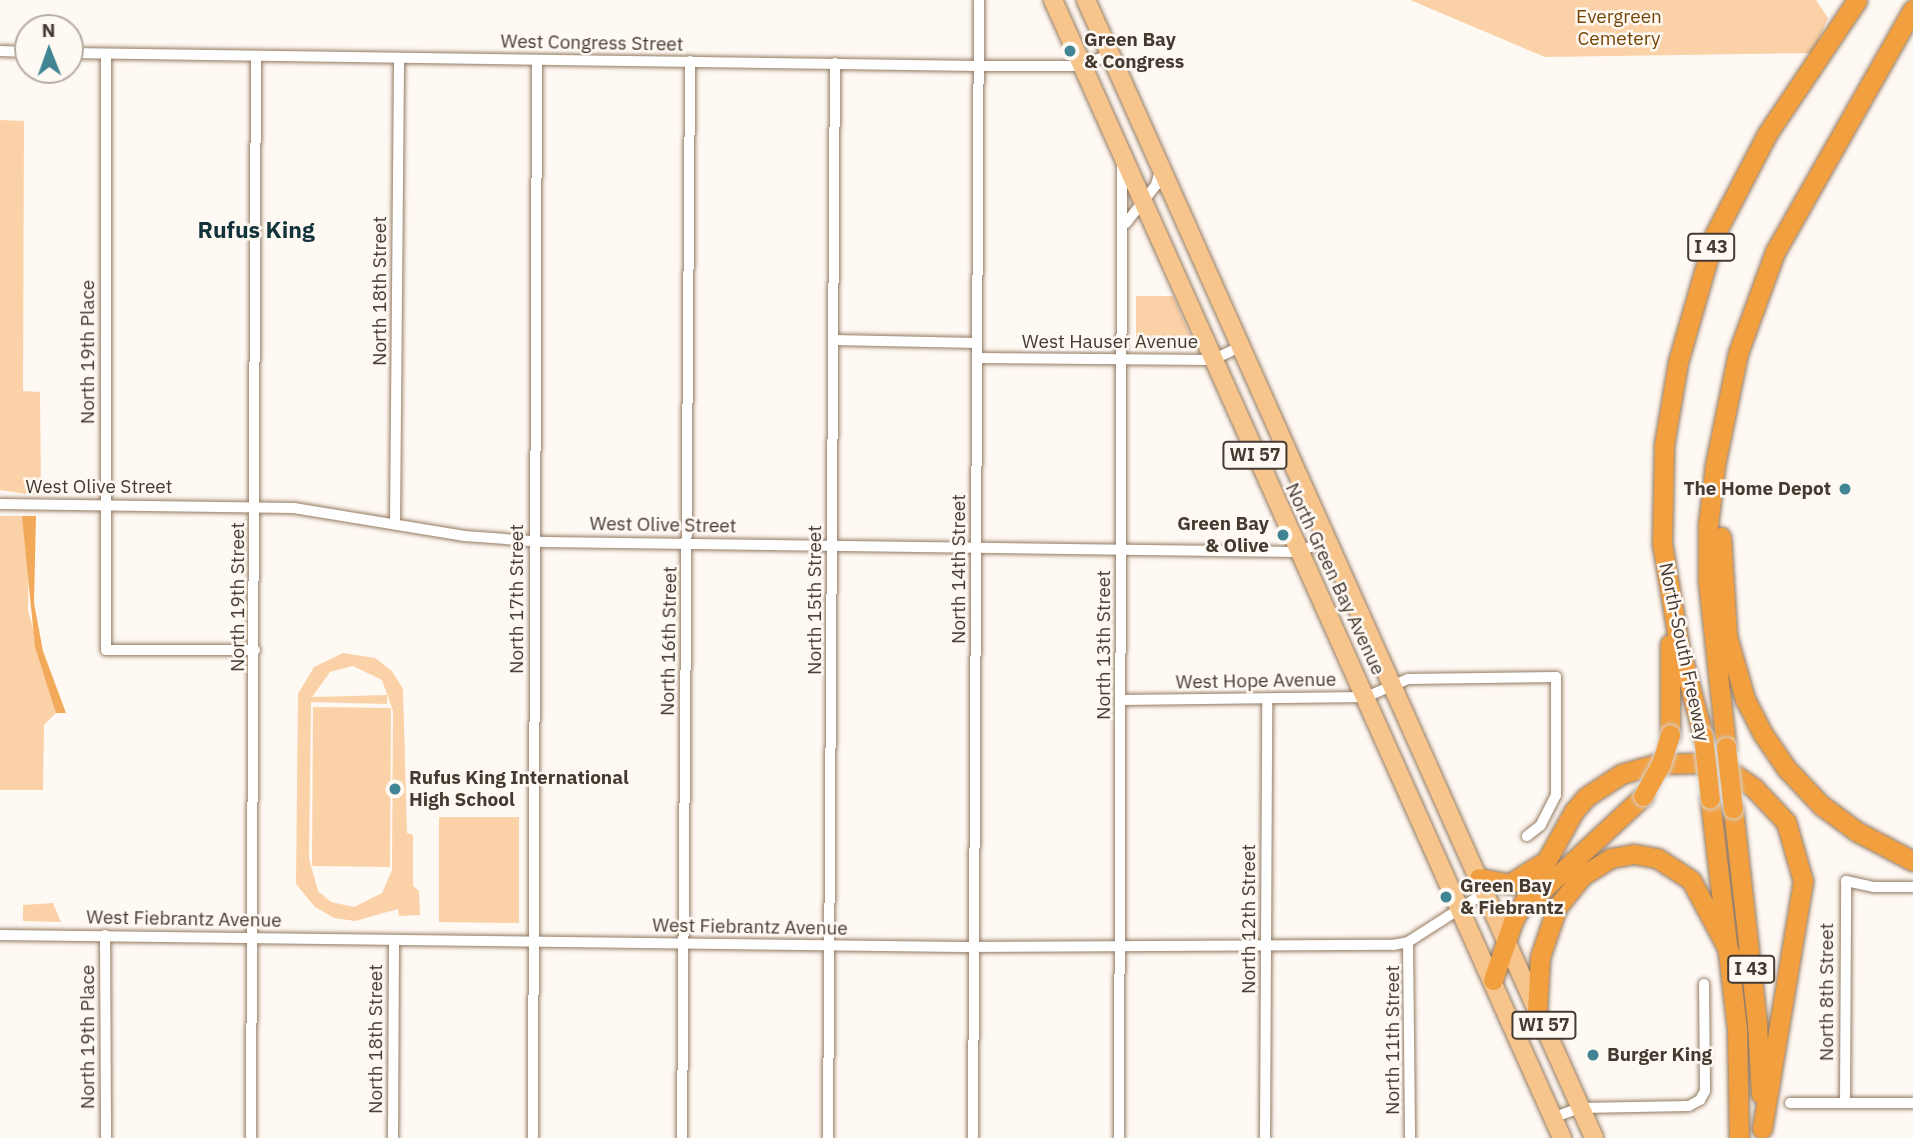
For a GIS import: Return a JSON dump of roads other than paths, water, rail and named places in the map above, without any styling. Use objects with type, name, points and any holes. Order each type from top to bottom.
[{"type":"highway","name":"North-South Freeway","points":[[1740,1138],[1731,956],[1703,736],[1667,587],[1662,543],[1664,445],[1678,362],[1715,234],[1767,134],[1857,0]]},
{"type":"highway","name":"North-South Freeway","points":[[1762,1134],[1758,1024],[1707,581],[1710,513],[1725,410],[1744,332],[1775,252],[1913,9]]},
{"type":"highway","points":[[1725,410],[1722,595],[1745,699],[1786,768],[1821,805],[1856,831],[1913,861]]},
{"type":"highway","points":[[1509,937],[1544,885],[1643,796],[1661,764],[1670,734],[1667,587]]},
{"type":"highway","points":[[1493,980],[1509,937],[1549,856],[1586,797],[1621,774],[1655,764],[1696,763],[1735,775],[1754,788],[1786,822],[1800,864],[1803,902],[1762,1134]]},
{"type":"highway","points":[[1537,1011],[1540,957],[1557,907],[1582,876],[1611,858],[1634,854],[1657,858],[1691,880],[1731,956]]},
{"type":"highway","points":[[1482,885],[1509,884],[1524,878],[1549,856]]},
{"type":"main road","name":"North Green Bay Avenue","points":[[1053,0],[1562,1138]]},
{"type":"main road","name":"North Green Bay Avenue","points":[[1086,0],[1326,540],[1482,885],[1509,937],[1537,1011],[1594,1138]]},
{"type":"main road","name":"WI 57","points":[[1551,1138],[1552,1118]]},
{"type":"street","name":"North 14th Street","points":[[973,1138],[979,0]]},
{"type":"street","name":"West Congress Street","points":[[84,53],[979,66],[1081,66],[1111,54]]},
{"type":"street","name":"North 19th Place","points":[[106,54],[106,650],[255,650]]},
{"type":"street","name":"North 19th Street","points":[[251,1138],[256,56]]},
{"type":"street","name":"North 18th Street","points":[[395,523],[399,58]]},
{"type":"street","name":"North 17th Street","points":[[533,1138],[537,60]]},
{"type":"street","name":"North 16th Street","points":[[682,1138],[690,61]]},
{"type":"street","name":"North 15th Street","points":[[828,1138],[835,63]]},
{"type":"street","name":"North 13th Street","points":[[1119,1138],[1124,360],[1122,151]]},
{"type":"street","points":[[1123,236],[1127,217],[1144,201],[1160,170]]},
{"type":"street","points":[[834,340],[978,343]]},
{"type":"street","name":"West Hauser Avenue","points":[[977,358],[1212,360],[1240,347]]},
{"type":"street","name":"West Olive Street","points":[[0,504],[255,506],[395,523],[466,536],[534,541],[1298,552],[1326,540]]},
{"type":"street","name":"West Hope Avenue","points":[[1121,700],[1366,697],[1391,683],[1408,678],[1556,677],[1556,795],[1541,825],[1527,836]]},
{"type":"street","name":"North 12th Street","points":[[1265,1138],[1267,699]]},
{"type":"street","name":"North 8th Street","points":[[1845,1103],[1846,881],[1874,887],[1913,887]]},
{"type":"street","points":[[1408,942],[1459,909],[1482,885]]},
{"type":"street","name":"West Fiebrantz Avenue","points":[[0,934],[1120,948],[1408,942]]},
{"type":"street","name":"North 19th Place","points":[[105,935],[106,1138]]},
{"type":"street","name":"North 18th Street","points":[[393,1138],[394,941]]},
{"type":"street","name":"North 11th Street","points":[[1408,942],[1410,1138]]},
{"type":"street","points":[[1552,1118],[1580,1108],[1689,1106],[1699,1100],[1705,1091],[1704,984]]},
{"type":"street","points":[[1790,1103],[1913,1102]]},
{"type":"place","name":"Green Bay & Congress","points":[[1070,51]]},
{"type":"place","name":"The Home Depot","points":[[1845,489]]},
{"type":"place","name":"Green Bay & Olive","points":[[1283,535]]},
{"type":"place","name":"Rufus King International High School","points":[[395,789]]},
{"type":"place","name":"Green Bay & Fiebrantz","points":[[1446,897]]},
{"type":"place","name":"Burger King","points":[[1593,1055]]},
{"type":"district","name":"Rufus King","points":[[256,229]]},
{"type":"park label","name":"Evergreen Cemetery","points":[[1619,28]]}]
